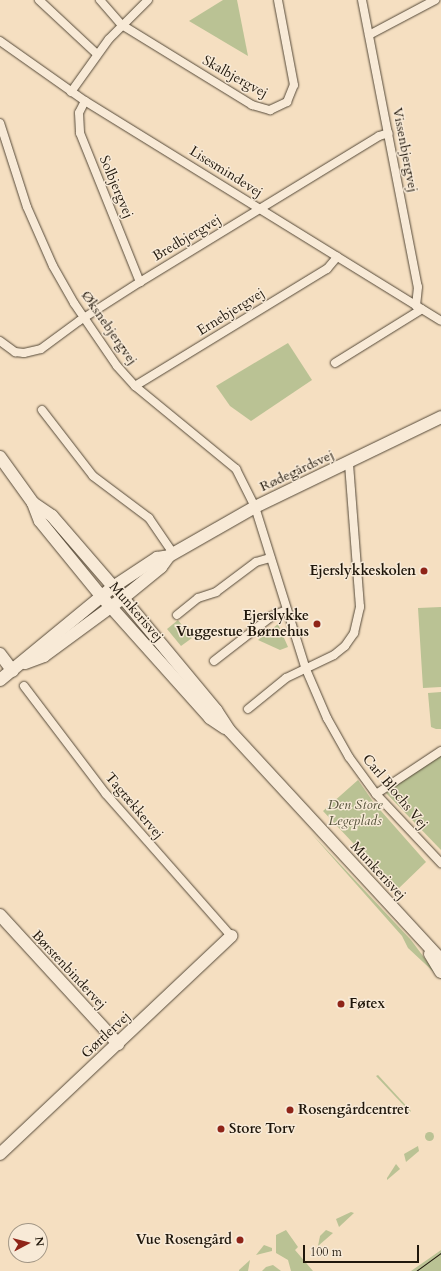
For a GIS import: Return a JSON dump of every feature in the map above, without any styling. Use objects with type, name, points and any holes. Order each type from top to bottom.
[{"type":"street","points":[[39,0],[97,54]]},
{"type":"street","name":"Skalbjergvej","points":[[100,0],[122,25],[252,105],[270,110],[286,102],[294,85],[278,0]]},
{"type":"street","points":[[71,92],[97,54],[122,25],[148,0]]},
{"type":"street","name":"Vissenbjergvej","points":[[362,0],[418,287],[419,307]]},
{"type":"street","points":[[369,35],[435,0]]},
{"type":"street","name":"Lisesmindevej","points":[[0,41],[71,92],[441,321]]},
{"type":"street","name":"Solbjergvej","points":[[85,100],[79,113],[80,133],[140,282]]},
{"type":"street","name":"Øksnebjergvej","points":[[0,123],[20,188],[40,239],[84,318],[136,386],[236,469],[255,506]]},
{"type":"street","name":"Bredbjergvej","points":[[0,341],[15,352],[33,352],[140,282],[379,136],[389,133]]},
{"type":"street","name":"Ernebjergvej","points":[[136,386],[327,268],[337,257]]},
{"type":"street","points":[[335,363],[419,307]]},
{"type":"street","points":[[42,410],[93,476],[149,518],[168,555]]},
{"type":"street","name":"Rødegårdsvej","points":[[0,680],[17,668],[38,647],[161,567],[168,555],[255,506],[349,463],[441,417]]},
{"type":"street","name":"Munkerisvej","points":[[0,457],[33,503],[40,521],[53,537],[185,673],[229,730],[424,944],[441,960]]},
{"type":"street","points":[[248,709],[305,667],[334,655],[345,646],[358,622],[360,607],[349,463]]},
{"type":"street","name":"Munkerisvej","points":[[33,503],[52,516],[112,598],[210,718],[229,730]]},
{"type":"street","name":"Carl Blochs Vej","points":[[255,506],[305,667],[337,736],[376,794],[441,863]]},
{"type":"street","points":[[177,615],[198,598],[216,592],[256,562],[270,558]]},
{"type":"street","name":"Rødegårdsvej","points":[[17,668],[44,656],[112,598]]},
{"type":"street","points":[[214,661],[272,616],[287,610]]},
{"type":"street","points":[[0,654],[17,668]]},
{"type":"street","name":"Tagtækkervej","points":[[24,686],[106,794],[231,936]]},
{"type":"street","points":[[376,794],[441,751]]},
{"type":"street","name":"Børstenbindervej","points":[[0,915],[118,1044]]},
{"type":"street","name":"Gørtlervej","points":[[0,1154],[231,936]]},
{"type":"street","name":"Munkerisvej","points":[[424,944],[441,972]]},
{"type":"green space","points":[[223,0],[237,0],[248,56],[189,21]]},
{"type":"green space","points":[[288,343],[312,380],[251,421],[230,406],[216,386]]},
{"type":"green space","points":[[441,607],[441,687],[423,688],[418,608]]},
{"type":"green space","points":[[178,620],[192,638],[181,646],[167,629]]},
{"type":"green space","points":[[278,624],[288,647],[280,650],[258,640]]},
{"type":"green space","points":[[441,692],[441,729],[436,729],[431,727],[428,693]]},
{"type":"green space","points":[[441,756],[441,850],[386,793],[429,761]]},
{"type":"green space","name":"Den Store Legeplads","points":[[358,780],[374,803],[426,862],[397,890],[323,811]]},
{"type":"green space","points":[[310,832],[411,940],[438,976],[408,948],[402,936]]},
{"type":"green space","points":[[378,1075],[411,1111],[410,1112],[376,1076]]},
{"type":"green space","points":[[429,1131],[434,1136],[429,1141],[424,1136]]},
{"type":"green space","points":[[418,1146],[419,1151],[406,1162],[404,1154]]},
{"type":"green space","points":[[396,1164],[400,1169],[387,1180],[387,1178]]},
{"type":"green space","points":[[351,1212],[354,1213],[339,1227],[336,1219]]},
{"type":"green space","points":[[286,1230],[298,1247],[295,1250],[313,1271],[291,1271],[288,1260],[276,1253],[276,1235]]},
{"type":"green space","points":[[326,1230],[333,1233],[318,1246],[320,1236]]},
{"type":"green space","points":[[264,1245],[272,1248],[272,1251],[256,1255]]},
{"type":"green space","points":[[441,1250],[441,1271],[411,1271],[434,1255]]},
{"type":"green space","points":[[250,1260],[248,1271],[239,1271],[239,1270]]},
{"type":"green space","points":[[273,1265],[281,1271],[262,1271],[266,1267]]},
{"type":"tram line","points":[[416,1271],[441,1253]]},
{"type":"place","name":"Ejerslykkeskolen","points":[[424,571]]},
{"type":"place","name":"Ejerslykke Vuggestue Børnehus","points":[[317,624]]},
{"type":"place","name":"Føtex","points":[[341,1004]]},
{"type":"place","name":"Rosengårdcentret","points":[[290,1110]]},
{"type":"place","name":"Store Torv","points":[[221,1129]]},
{"type":"place","name":"Vue Rosengård","points":[[240,1240]]}]
